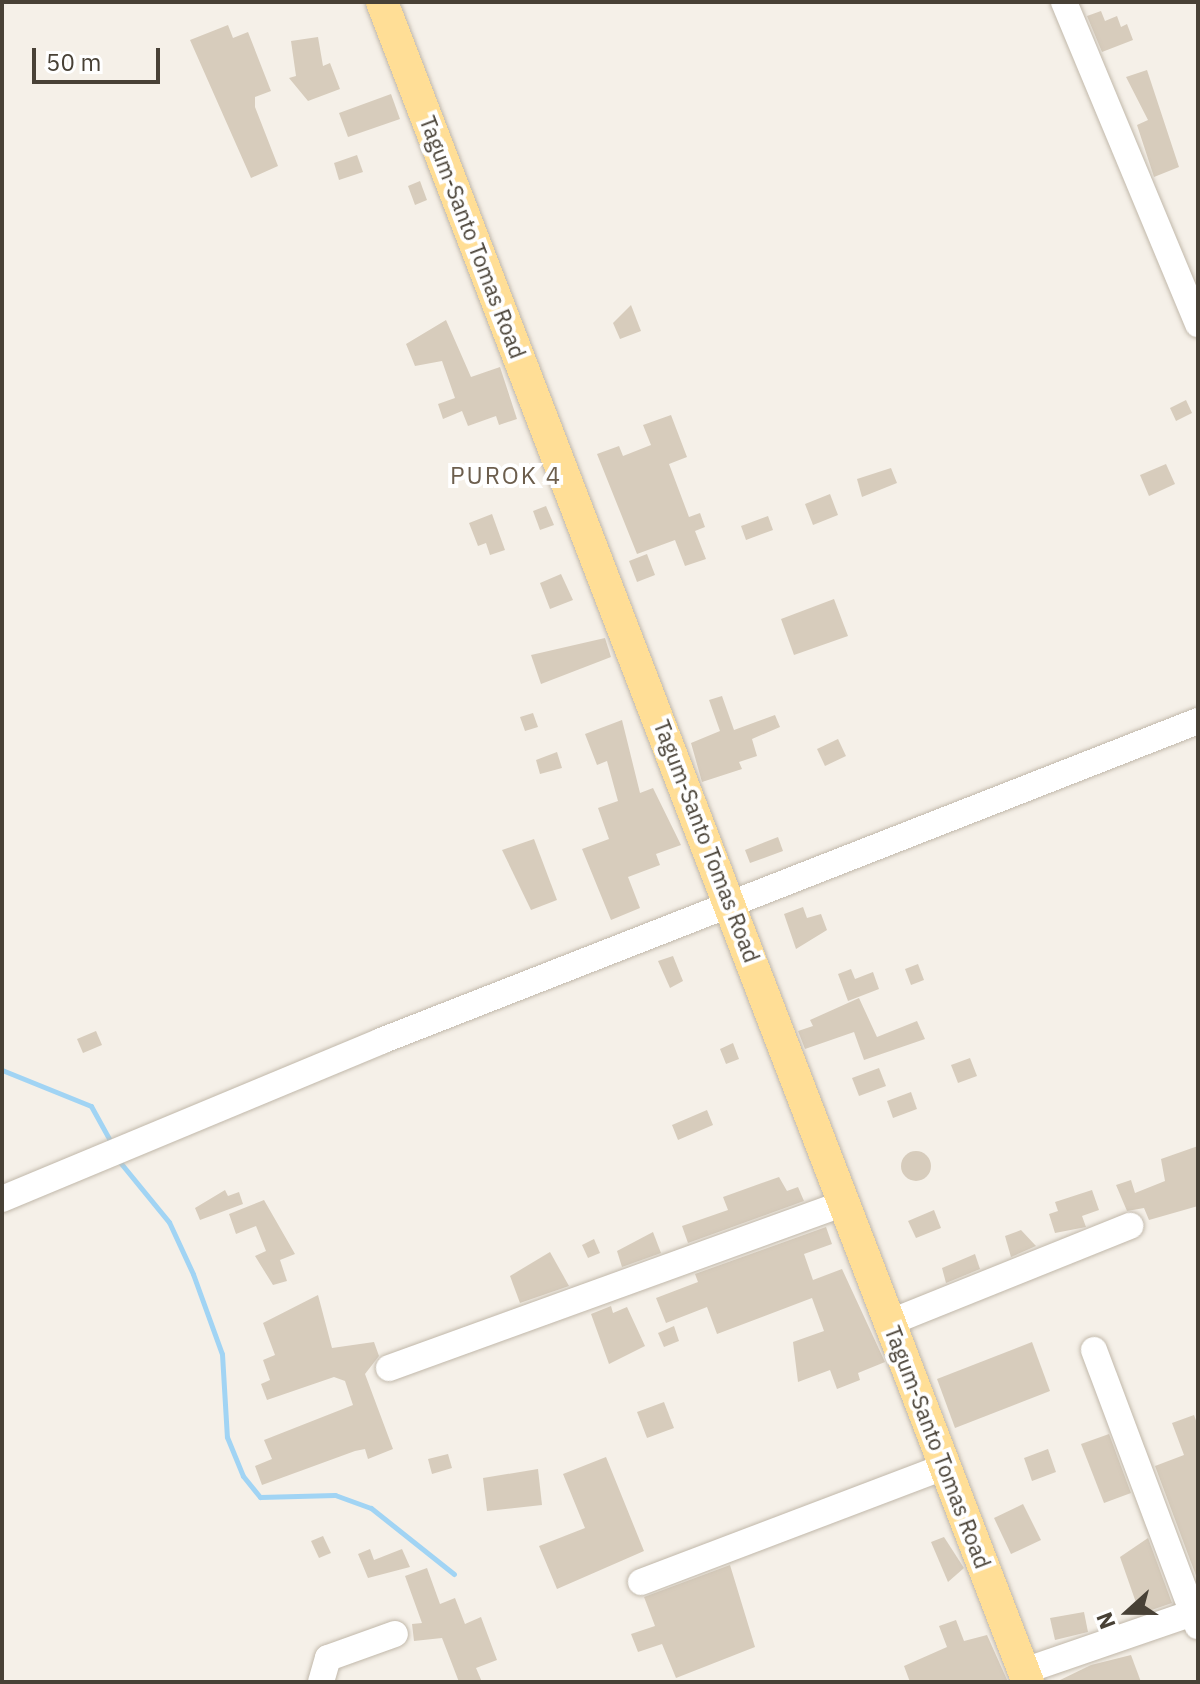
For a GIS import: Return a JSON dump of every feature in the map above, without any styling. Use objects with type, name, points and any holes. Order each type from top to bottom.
[{"type":"main road","name":"Tagum-Santo Tomas Road","points":[[382,2],[733,907],[1026,1676]]},
{"type":"street","points":[[1064,2],[1198,324]]},
{"type":"street","points":[[2,1199],[112,1152],[1198,721]]},
{"type":"street","points":[[389,1368],[846,1203]]},
{"type":"street","points":[[891,1322],[1130,1226]]},
{"type":"street","points":[[1026,1676],[1196,1617],[1094,1350]]},
{"type":"street","points":[[641,1582],[946,1466]]},
{"type":"street","points":[[321,1682],[328,1658],[395,1634]]},
{"type":"building","points":[[1101,11],[1105,21],[1117,16],[1121,27],[1127,24],[1133,40],[1102,52],[1087,16]]},
{"type":"building","points":[[228,25],[233,38],[248,32],[271,91],[255,97],[255,107],[278,166],[251,178],[190,40]]},
{"type":"building","points":[[318,37],[323,66],[330,63],[340,89],[308,101],[289,78],[296,76],[291,41]]},
{"type":"building","points":[[1147,70],[1179,167],[1154,177],[1137,125],[1148,120],[1126,77]]},
{"type":"building","points":[[391,94],[400,119],[348,137],[339,113]]},
{"type":"building","points":[[357,155],[363,172],[339,180],[334,163]]},
{"type":"building","points":[[420,181],[427,200],[415,205],[408,186]]},
{"type":"building","points":[[631,305],[641,331],[620,339],[613,323]]},
{"type":"building","points":[[446,320],[471,377],[500,367],[517,419],[499,425],[496,416],[468,426],[462,411],[443,419],[438,404],[455,398],[442,361],[415,366],[406,344]]},
{"type":"building","points":[[1186,400],[1192,413],[1176,421],[1170,408]]},
{"type":"building","points":[[671,415],[687,457],[669,464],[689,517],[700,513],[705,527],[695,531],[706,559],[685,566],[675,540],[637,554],[597,454],[619,446],[623,456],[651,445],[643,425]]},
{"type":"building","points":[[1166,464],[1175,484],[1149,496],[1140,475]]},
{"type":"building","points":[[891,468],[897,483],[862,497],[857,479]]},
{"type":"building","points":[[830,494],[838,515],[813,525],[805,504]]},
{"type":"building","points":[[546,506],[554,525],[540,530],[533,511]]},
{"type":"building","points":[[492,514],[505,550],[490,555],[486,543],[478,546],[469,523]]},
{"type":"building","points":[[768,516],[773,530],[746,540],[741,526]]},
{"type":"building","points":[[647,554],[655,575],[637,582],[629,561]]},
{"type":"building","points":[[561,574],[573,600],[550,609],[540,583]]},
{"type":"building","points":[[834,599],[848,636],[794,655],[781,619]]},
{"type":"building","points":[[605,638],[611,657],[541,684],[531,655]]},
{"type":"building","points":[[722,696],[734,730],[775,715],[780,727],[752,739],[757,756],[739,762],[742,769],[702,782],[691,743],[720,731],[709,700]]},
{"type":"building","points":[[533,713],[538,727],[525,731],[520,717]]},
{"type":"building","points":[[622,720],[640,793],[653,788],[681,845],[656,854],[660,865],[628,877],[640,908],[611,920],[582,849],[609,839],[598,808],[618,801],[607,761],[597,765],[585,734]]},
{"type":"building","points":[[838,739],[846,756],[825,766],[817,749]]},
{"type":"building","points":[[557,752],[562,768],[540,774],[536,760]]},
{"type":"building","points":[[778,837],[783,851],[750,863],[745,850]]},
{"type":"building","points":[[534,839],[557,900],[531,910],[502,850]]},
{"type":"building","points":[[803,907],[807,918],[821,914],[827,930],[796,949],[784,914]]},
{"type":"building","points":[[673,956],[683,981],[670,988],[658,961]]},
{"type":"building","points":[[918,964],[924,980],[911,985],[905,969]]},
{"type":"building","points":[[851,969],[855,979],[873,972],[879,989],[848,1001],[838,974]]},
{"type":"building","points":[[859,998],[877,1037],[917,1021],[925,1039],[864,1060],[854,1032],[805,1049],[798,1031],[813,1026],[810,1020]]},
{"type":"building","points":[[96,1031],[102,1045],[83,1053],[77,1039]]},
{"type":"building","points":[[733,1043],[739,1059],[726,1064],[720,1049]]},
{"type":"building","points":[[970,1058],[977,1076],[958,1083],[951,1065]]},
{"type":"building","points":[[879,1068],[886,1086],[859,1096],[852,1078]]},
{"type":"building","points":[[911,1092],[917,1109],[893,1118],[887,1101]]},
{"type":"building","points":[[707,1110],[713,1125],[678,1140],[672,1125]]},
{"type":"building","points":[[1198,1146],[1198,1206],[1149,1220],[1144,1208],[1127,1211],[1116,1185],[1131,1180],[1135,1193],[1165,1181],[1161,1159]]},
{"type":"building","points":[[916,1151],[926,1156],[931,1166],[926,1176],[916,1181],[906,1176],[901,1166],[906,1156]]},
{"type":"building","points":[[779,1177],[787,1191],[798,1187],[804,1201],[688,1243],[682,1226],[728,1210],[723,1197]]},
{"type":"building","points":[[225,1190],[228,1196],[239,1192],[243,1204],[200,1220],[195,1208]]},
{"type":"building","points":[[1092,1190],[1099,1210],[1082,1216],[1086,1227],[1055,1233],[1049,1214],[1058,1211],[1055,1202]]},
{"type":"building","points":[[264,1200],[295,1254],[280,1260],[287,1281],[273,1285],[255,1256],[266,1251],[256,1226],[236,1234],[229,1214]]},
{"type":"building","points":[[934,1210],[941,1228],[916,1238],[908,1221]]},
{"type":"building","points":[[826,1227],[832,1244],[804,1254],[813,1280],[842,1269],[885,1362],[858,1373],[860,1380],[837,1389],[830,1370],[798,1382],[793,1342],[824,1331],[812,1298],[717,1334],[707,1307],[666,1323],[656,1298],[698,1282],[695,1274]]},
{"type":"building","points":[[1021,1230],[1036,1246],[1011,1257],[1005,1236]]},
{"type":"building","points":[[653,1232],[661,1253],[622,1267],[617,1251]]},
{"type":"building","points":[[594,1239],[600,1253],[588,1258],[582,1245]]},
{"type":"building","points":[[550,1252],[569,1286],[520,1303],[510,1276]]},
{"type":"building","points":[[975,1254],[980,1269],[946,1283],[942,1268]]},
{"type":"building","points":[[318,1295],[332,1348],[374,1342],[379,1356],[365,1374],[393,1449],[368,1459],[365,1449],[355,1451],[262,1485],[255,1466],[272,1459],[264,1440],[353,1405],[345,1381],[334,1377],[267,1400],[261,1384],[270,1380],[263,1360],[275,1355],[263,1323]]},
{"type":"building","points":[[611,1306],[613,1313],[627,1307],[645,1346],[609,1364],[591,1314]]},
{"type":"building","points":[[674,1326],[679,1341],[664,1347],[658,1333]]},
{"type":"building","points":[[1032,1342],[1050,1391],[955,1428],[937,1379]]},
{"type":"building","points":[[664,1402],[674,1428],[647,1438],[637,1412]]},
{"type":"building","points":[[1194,1415],[1198,1426],[1198,1581],[1155,1466],[1184,1455],[1172,1423]]},
{"type":"building","points":[[1109,1434],[1131,1493],[1104,1503],[1081,1444]]},
{"type":"building","points":[[1048,1449],[1056,1472],[1032,1481],[1024,1458]]},
{"type":"building","points":[[448,1454],[452,1468],[432,1474],[428,1459]]},
{"type":"building","points":[[606,1457],[644,1551],[557,1589],[539,1546],[585,1528],[563,1474]]},
{"type":"building","points":[[538,1469],[542,1505],[487,1511],[483,1478]]},
{"type":"building","points":[[1023,1504],[1041,1540],[1011,1554],[994,1518]]},
{"type":"building","points":[[323,1536],[331,1553],[319,1558],[311,1541]]},
{"type":"building","points":[[944,1537],[964,1568],[948,1582],[931,1542]]},
{"type":"building","points":[[1148,1538],[1172,1603],[1140,1614],[1120,1557]]},
{"type":"building","points":[[370,1549],[374,1560],[402,1549],[410,1567],[368,1578],[358,1554]]},
{"type":"building","points":[[730,1565],[755,1647],[676,1678],[662,1644],[638,1652],[631,1634],[655,1626],[644,1597]]},
{"type":"building","points":[[427,1568],[440,1604],[455,1598],[465,1624],[481,1617],[497,1660],[476,1668],[482,1682],[459,1682],[442,1638],[414,1641],[412,1624],[422,1623],[405,1576]]},
{"type":"building","points":[[1084,1612],[1088,1632],[1055,1640],[1050,1618]]},
{"type":"building","points":[[956,1620],[964,1641],[987,1635],[1008,1682],[910,1682],[904,1666],[947,1647],[939,1626]]},
{"type":"building","points":[[1131,1655],[1141,1682],[1056,1682],[1091,1665]]},
{"type":"waterway","points":[[2,1070],[91,1106],[112,1144]]},
{"type":"waterway","points":[[119,1161],[169,1222],[193,1274],[222,1354],[227,1437],[243,1476],[260,1497],[335,1495],[371,1508],[454,1574]]},
{"type":"district","name":"PUROK 4","points":[[506,476]]}]
